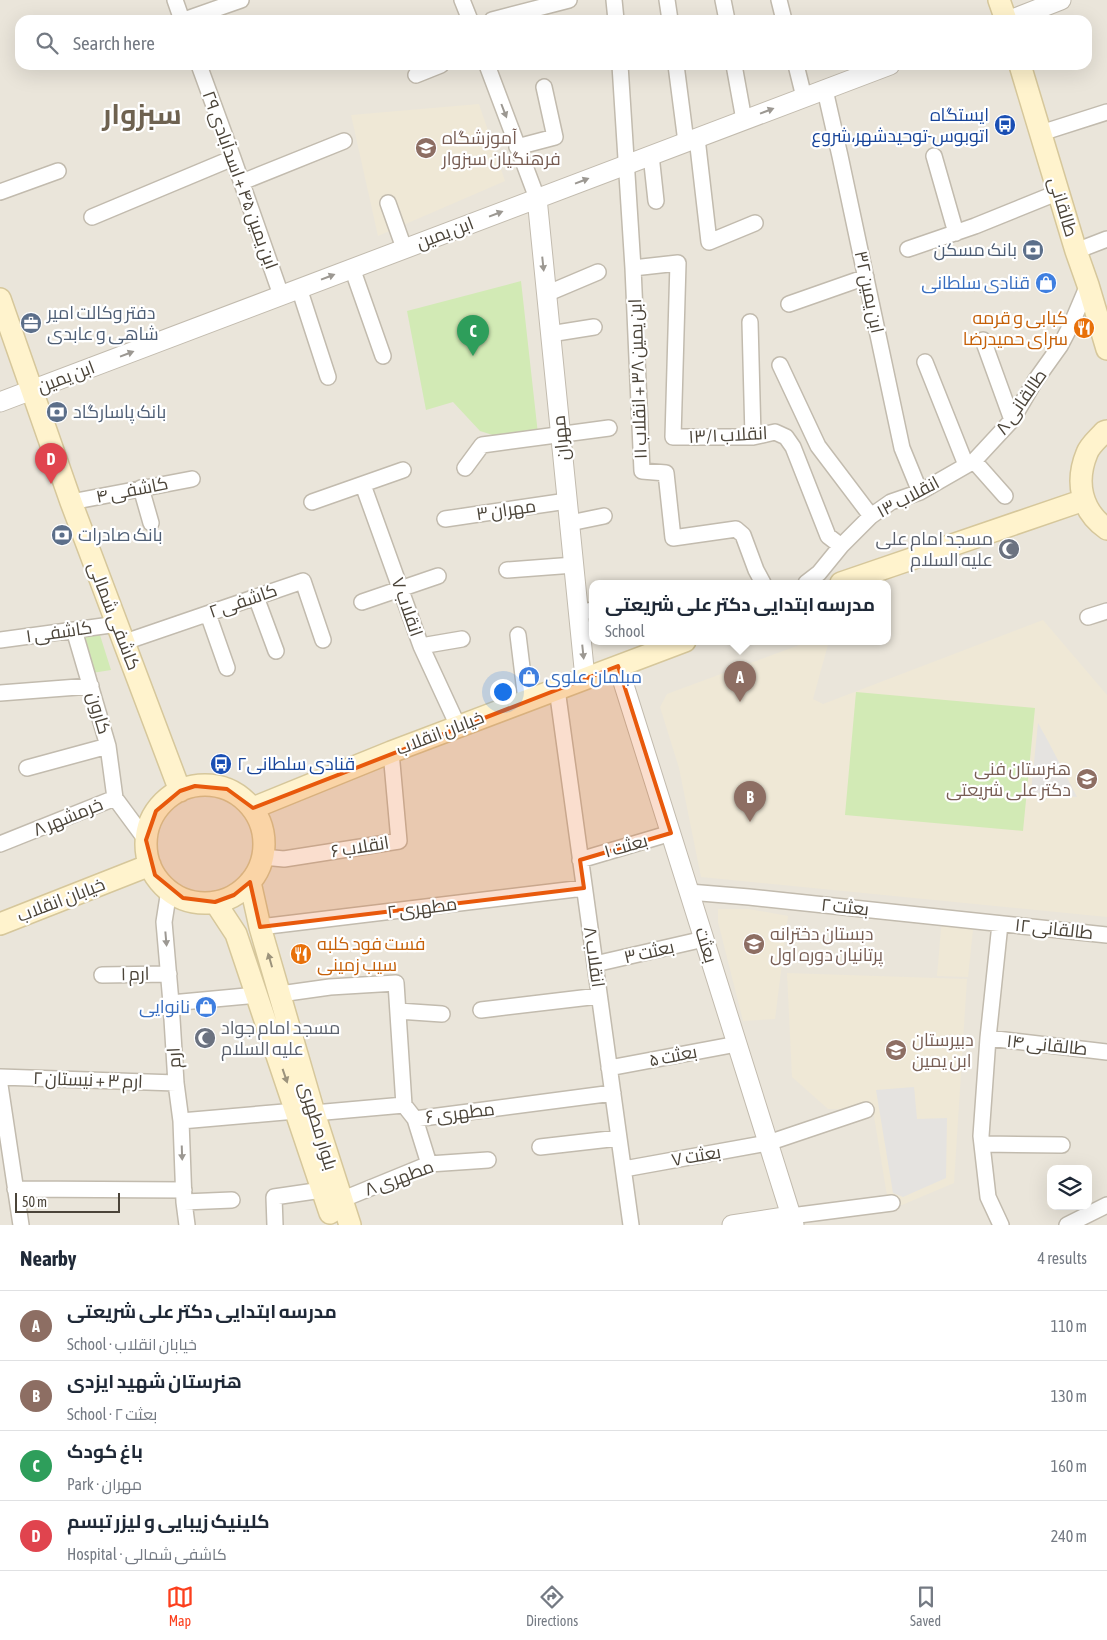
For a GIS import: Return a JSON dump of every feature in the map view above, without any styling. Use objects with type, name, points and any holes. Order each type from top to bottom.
[{"type":"main road","points":[[999,0],[1004,15]]},
{"type":"main road","name":"طالقانی","points":[[1022,70],[1076,251],[1106,342]]},
{"type":"main road","name":"کاشفی شمالی","points":[[0,299],[71,502],[180,791]]},
{"type":"main road","points":[[1107,430],[1087,451],[1080,475],[1084,500],[1096,521],[1107,529]]},
{"type":"main road","points":[[849,580],[1084,500]]},
{"type":"main road","name":"خیابان انقلاب","points":[[253,808],[390,752],[674,645]]},
{"type":"main road","points":[[211,785],[227,789],[241,797],[253,808],[261,824],[264,840],[263,857],[258,870],[250,882],[234,895],[215,902],[198,902],[183,898],[161,883],[150,865],[146,840],[149,825],[156,811],[167,799],[180,791],[195,786],[211,785]]},
{"type":"main road","name":"خیابان انقلاب","points":[[0,924],[150,865]]},
{"type":"main road","name":"بلوار مطهری","points":[[250,882],[260,927],[280,994],[322,1190],[334,1225]]},
{"type":"main road","name":"بلوار مطهری","points":[[215,902],[236,934],[257,995],[350,1225]]},
{"type":"street","points":[[175,0],[181,15]]},
{"type":"street","points":[[198,15],[241,0]]},
{"type":"street","points":[[462,0],[468,15]]},
{"type":"street","points":[[511,15],[569,0]]},
{"type":"street","points":[[614,0],[616,15]]},
{"type":"street","points":[[667,0],[669,15]]},
{"type":"street","points":[[723,0],[726,15]]},
{"type":"street","points":[[779,0],[783,15]]},
{"type":"street","points":[[1023,15],[1062,0]]},
{"type":"street","name":"ابن یمین ۴۵ + اسدآبادی ۲۹","points":[[201,70],[242,182],[328,377]]},
{"type":"street","points":[[416,75],[428,70]]},
{"type":"street","points":[[489,70],[536,198]]},
{"type":"street","name":"ابن یمین ۳۸ + انقلاب ۱۱","points":[[620,70],[633,268],[642,471],[666,473],[673,538],[736,529],[743,535],[761,580]]},
{"type":"street","points":[[677,70],[692,140],[709,242],[755,223]]},
{"type":"street","points":[[735,70],[744,120]]},
{"type":"street","points":[[797,70],[804,98]]},
{"type":"street","name":"ابن یمین","points":[[0,402],[877,70]]},
{"type":"street","points":[[518,147],[555,137],[544,87]]},
{"type":"street","name":"ابن یمین ۳۲","points":[[825,90],[902,448],[920,492]]},
{"type":"street","points":[[1041,133],[1107,112]]},
{"type":"street","points":[[242,182],[344,141]]},
{"type":"street","points":[[652,155],[656,201]]},
{"type":"street","points":[[934,156],[956,233]]},
{"type":"street","points":[[92,217],[233,158]]},
{"type":"street","points":[[0,192],[58,171]]},
{"type":"street","points":[[908,249],[956,233],[1059,192]]},
{"type":"street","name":"مهران","points":[[536,198],[574,566],[586,612],[585,678]]},
{"type":"street","points":[[388,203],[404,248]]},
{"type":"street","points":[[1076,251],[1107,239]]},
{"type":"street","name":"انقلاب ۱۳/۱","points":[[633,268],[678,263],[673,437],[753,437],[775,432],[786,437],[792,447],[828,536],[841,546]]},
{"type":"street","points":[[352,268],[383,356]]},
{"type":"street","points":[[546,294],[598,272]]},
{"type":"street","points":[[789,304],[866,277]]},
{"type":"street","name":"طالقانی ۸","points":[[970,463],[1012,420],[1035,381],[1060,346],[1088,285]]},
{"type":"street","points":[[750,322],[753,437]]},
{"type":"street","points":[[550,334],[594,327]]},
{"type":"street","points":[[982,340],[1012,420]]},
{"type":"street","points":[[925,362],[970,463],[1005,496]]},
{"type":"street","points":[[780,365],[818,446],[871,516]]},
{"type":"street","points":[[465,468],[482,445],[609,428]]},
{"type":"street","name":"انقلاب ۱۳","points":[[810,580],[819,573],[841,546],[871,516],[891,502],[920,492],[970,463]]},
{"type":"street","points":[[312,502],[404,470]]},
{"type":"street","name":"کاشفی ۴","points":[[71,502],[192,479]]},
{"type":"street","name":"انقلاب ۷","points":[[363,484],[422,646],[458,726]]},
{"type":"street","points":[[141,488],[151,523]]},
{"type":"street","name":"مهران ۳","points":[[445,519],[567,501]]},
{"type":"street","points":[[570,523],[604,516]]},
{"type":"street","points":[[507,570],[574,566]]},
{"type":"street","points":[[362,602],[438,576]]},
{"type":"street","name":"کاشفی ۲","points":[[121,633],[208,614],[303,581],[323,640]]},
{"type":"street","points":[[256,597],[276,651]]},
{"type":"street","points":[[1088,617],[1107,611]]},
{"type":"street","points":[[208,614],[226,668]]},
{"type":"street","name":"کاشفی ۱","points":[[0,640],[74,630],[121,633]]},
{"type":"street","name":"کارون","points":[[74,630],[108,746],[115,798]]},
{"type":"street","points":[[518,635],[526,700]]},
{"type":"street","points":[[422,646],[462,638]]},
{"type":"street","name":"بعثت","points":[[618,666],[792,1221]]},
{"type":"street","points":[[0,694],[91,686]]},
{"type":"street","name":"انقلاب ۸","points":[[556,689],[631,1225]]},
{"type":"street","points":[[27,768],[108,746]]},
{"type":"street","name":"انقلاب ۶","points":[[263,857],[284,859],[400,841],[390,752]]},
{"type":"street","name":"خرمشهر ۸","points":[[0,844],[115,798],[146,840]]},
{"type":"street","name":"بعثت ۱","points":[[580,860],[671,833]]},
{"type":"street","name":"مطهری ۲","points":[[260,927],[584,888]]},
{"type":"street","name":"ارم","points":[[169,890],[164,922],[176,1082],[181,1122],[187,1225]]},
{"type":"street","name":"بعثت ۲","points":[[689,892],[1000,924]]},
{"type":"street","points":[[1000,924],[988,1038],[981,1136],[988,1197],[1001,1225]]},
{"type":"street","name":"طالقانی ۱۲","points":[[1000,924],[1107,935]]},
{"type":"street","name":"بعثت ۳","points":[[595,964],[704,939]]},
{"type":"street","name":"ارم ۱","points":[[102,974],[168,974]]},
{"type":"street","points":[[280,994],[330,987],[396,983],[404,1105]]},
{"type":"street","points":[[171,1003],[257,995]]},
{"type":"street","points":[[480,1010],[599,996]]},
{"type":"street","points":[[398,1011],[442,1014]]},
{"type":"street","name":"طالقانی ۱۴","points":[[988,1038],[1107,1052]]},
{"type":"street","name":"بعثت ۵","points":[[609,1068],[737,1044]]},
{"type":"street","name":"ارم ۳ + نیستان ۲","points":[[0,1077],[176,1082]]},
{"type":"street","points":[[0,1085],[6,1168],[15,1189],[21,1225]]},
{"type":"street","name":"مطهری ۶","points":[[181,1122],[404,1105],[415,1119],[613,1093]]},
{"type":"street","name":"بعثت ۷","points":[[624,1169],[768,1143],[866,1110]]},
{"type":"street","points":[[415,1119],[429,1164]]},
{"type":"street","points":[[540,1147],[619,1138]]},
{"type":"street","points":[[982,1144],[1062,1145]]},
{"type":"street","name":"مطهری ۸","points":[[341,1200],[429,1164],[488,1160]]},
{"type":"street","points":[[15,1189],[184,1196],[232,1200]]},
{"type":"street","points":[[275,1225],[274,1197],[322,1190]]},
{"type":"street","points":[[732,1225],[792,1221],[892,1203]]},
{"type":"street","points":[[1067,1225],[1107,1205]]},
{"type":"highlighted area","points":[[618,666],[671,833],[580,860],[584,888],[260,927],[250,882],[234,895],[215,902],[183,898],[155,875],[146,840],[156,811],[180,791],[195,786],[227,789],[253,808]]},
{"type":"shaded area","points":[[0,0],[1107,0],[1107,1225],[0,1225]]},
{"type":"shaded area","name":"آموزشگاه فرهنگیان سبزوار","points":[[479,104],[505,181],[378,236],[351,115]]},
{"type":"shaded area","points":[[1043,620],[1107,695],[1107,917],[701,877],[679,768],[660,707],[667,694],[799,645],[828,645],[813,699],[823,704]]},
{"type":"shaded area","points":[[1038,723],[1048,741],[1077,797],[1031,792]]},
{"type":"shaded area","name":"دبستان دخترانه پرتانیان دوره اول","points":[[718,909],[749,909],[788,916],[775,1019],[743,1021],[718,922]]},
{"type":"shaded area","points":[[942,917],[974,920],[968,977],[937,976]]},
{"type":"shaded area","points":[[787,973],[967,979],[954,1183],[902,1205],[888,1202],[873,1110],[828,1109],[792,1077]],"holes":[[[914,1088],[916,1119],[903,1197]]]},
{"type":"shaded area","points":[[914,1087],[917,1119],[947,1118],[946,1178],[903,1197],[893,1193],[876,1090]]},
{"type":"green space","points":[[521,281],[539,443],[521,444],[480,431],[453,402],[426,410],[407,311]]},
{"type":"green space","points":[[99,632],[111,670],[92,673],[79,636]]},
{"type":"green space","points":[[856,692],[1035,708],[1023,831],[845,815]]},
{"type":"place","name":"ایستگاه اتوبوس-توحیدشهر،شروع","points":[[1005,125]]},
{"type":"place","name":"آموزشگاه فرهنگیان سبزوار","points":[[426,148]]},
{"type":"place","name":"بانک مسکن","points":[[1033,250]]},
{"type":"place","name":"قنادی سلطانی","points":[[1046,283]]},
{"type":"place","name":"دفتر وکالت امیر شاهی و عابدی","points":[[31,323]]},
{"type":"place","name":"کبابی و قرمه سرای حمیدرضا","points":[[1084,328]]},
{"type":"place","name":"باغ کودک","points":[[473,356]]},
{"type":"place","name":"بانک پاسارگاد","points":[[57,412]]},
{"type":"place","name":"کلینیک زیبایی و لیزر تبسم","points":[[51,484]]},
{"type":"place","name":"بانک صادرات","points":[[62,535]]},
{"type":"place","name":"مسجد امام علی علیه السلام","points":[[1009,549]]},
{"type":"place","name":"مبلمان علوی","points":[[529,677]]},
{"type":"place","name":"مدرسه ابتدایی دکتر علی شریعتی","points":[[740,702]]},
{"type":"place","name":"قنادی سلطانی۲","points":[[221,764]]},
{"type":"place","name":"هنرستان فنی دکتر علی شریعتی","points":[[1087,779]]},
{"type":"place","name":"هنرستان شهید ایزدی","points":[[750,822]]},
{"type":"place","name":"دبستان دخترانه پرتانیان دوره اول","points":[[754,944]]},
{"type":"place","name":"فست فود کلبه سیب زمینی","points":[[301,954]]},
{"type":"place","name":"نانوایی","points":[[206,1007]]},
{"type":"place","name":"مسجد امام جواد علیه السلام","points":[[205,1038]]},
{"type":"place","name":"دبیرستان ابن یمین","points":[[896,1050]]},
{"type":"district","name":"سبزوار","points":[[142,114]]}]
